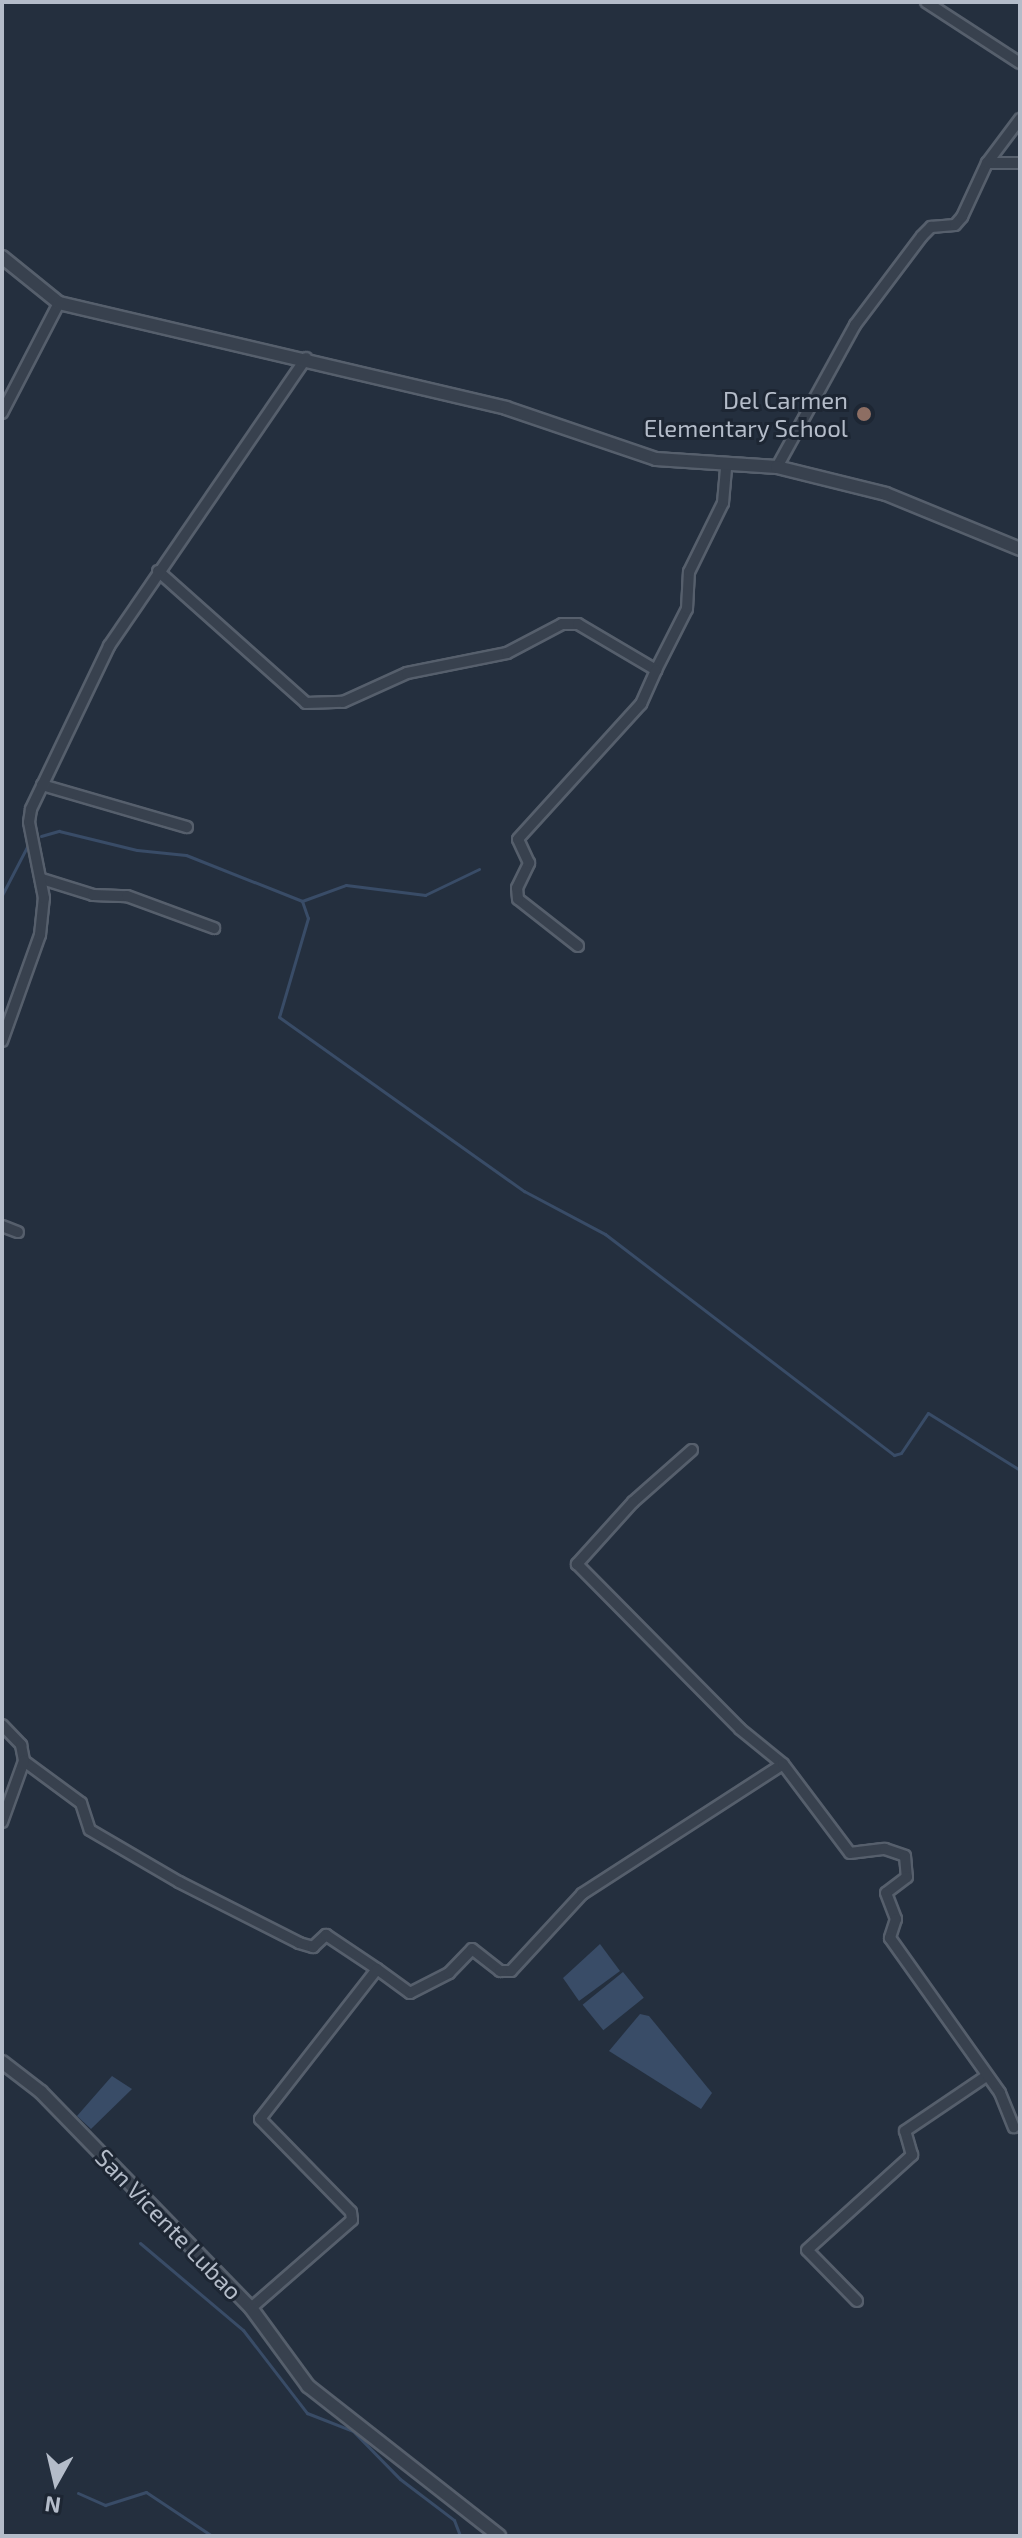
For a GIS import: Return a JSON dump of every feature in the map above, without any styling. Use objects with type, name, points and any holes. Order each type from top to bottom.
[{"type":"street","points":[[926,2],[1020,63]]},
{"type":"street","points":[[777,467],[855,325],[922,236],[931,227],[955,225],[962,217],[987,163],[1020,119]]},
{"type":"street","points":[[987,163],[1020,163]]},
{"type":"street","points":[[2,257],[59,303],[306,358],[506,408],[656,459],[777,467],[886,494],[1020,549]]},
{"type":"street","points":[[2,413],[59,303]]},
{"type":"street","points":[[2,1041],[39,943],[42,879],[29,822],[42,785],[109,646],[306,358]]},
{"type":"street","points":[[578,946],[518,899],[517,888],[529,863],[518,839],[641,704],[687,609],[689,572],[723,503],[726,465]]},
{"type":"street","points":[[158,571],[306,703],[343,702],[415,670],[507,653],[562,624],[578,624],[656,670]]},
{"type":"street","points":[[42,785],[187,827]]},
{"type":"street","points":[[42,879],[93,895],[127,896],[214,928]]},
{"type":"street","points":[[2,1226],[18,1232]]},
{"type":"street","points":[[692,1450],[633,1502],[577,1564],[740,1729],[783,1764],[850,1853],[885,1849],[905,1856],[907,1877],[886,1893],[896,1919],[890,1938],[985,2077],[1000,2093],[1014,2127]]},
{"type":"street","points":[[2,1725],[21,1745],[24,1761],[2,1822]]},
{"type":"street","points":[[24,1761],[81,1803],[90,1830],[166,1875],[299,1943],[313,1947],[326,1935],[410,1993],[449,1973],[472,1949],[500,1971],[511,1971],[582,1894],[783,1764]]},
{"type":"street","points":[[251,2308],[352,2220],[351,2212],[260,2119],[377,1969]]},
{"type":"street","name":"San Vicente Lubao","points":[[2,2062],[41,2092],[251,2308],[291,2368],[322,2398],[374,2432],[499,2536]]},
{"type":"street","points":[[857,2301],[807,2250],[912,2155],[905,2131],[985,2077]]},
{"type":"water","points":[[600,1944],[620,1971],[579,2001],[563,1978]]},
{"type":"water","points":[[623,1972],[644,1998],[603,2030],[583,2005]]},
{"type":"water","points":[[640,2014],[649,2016],[712,2093],[701,2109],[609,2051]]},
{"type":"water","points":[[112,2076],[132,2089],[91,2129],[77,2116]]},
{"type":"waterway","points":[[989,529],[1006,537]]},
{"type":"waterway","points":[[41,836],[59,831],[137,850],[186,855],[302,901],[308,918],[279,1017],[524,1191],[605,1234],[894,1455],[901,1453],[928,1413],[1020,1470]]},
{"type":"waterway","points":[[2,895],[30,841]]},
{"type":"waterway","points":[[302,901],[346,885],[425,895],[479,869]]},
{"type":"waterway","points":[[140,2243],[243,2330],[307,2413],[353,2431],[400,2479],[454,2520],[460,2536]]},
{"type":"waterway","points":[[78,2493],[105,2505],[146,2492],[212,2536]]},
{"type":"place","name":"Del Carmen Elementary School","points":[[864,414]]}]
